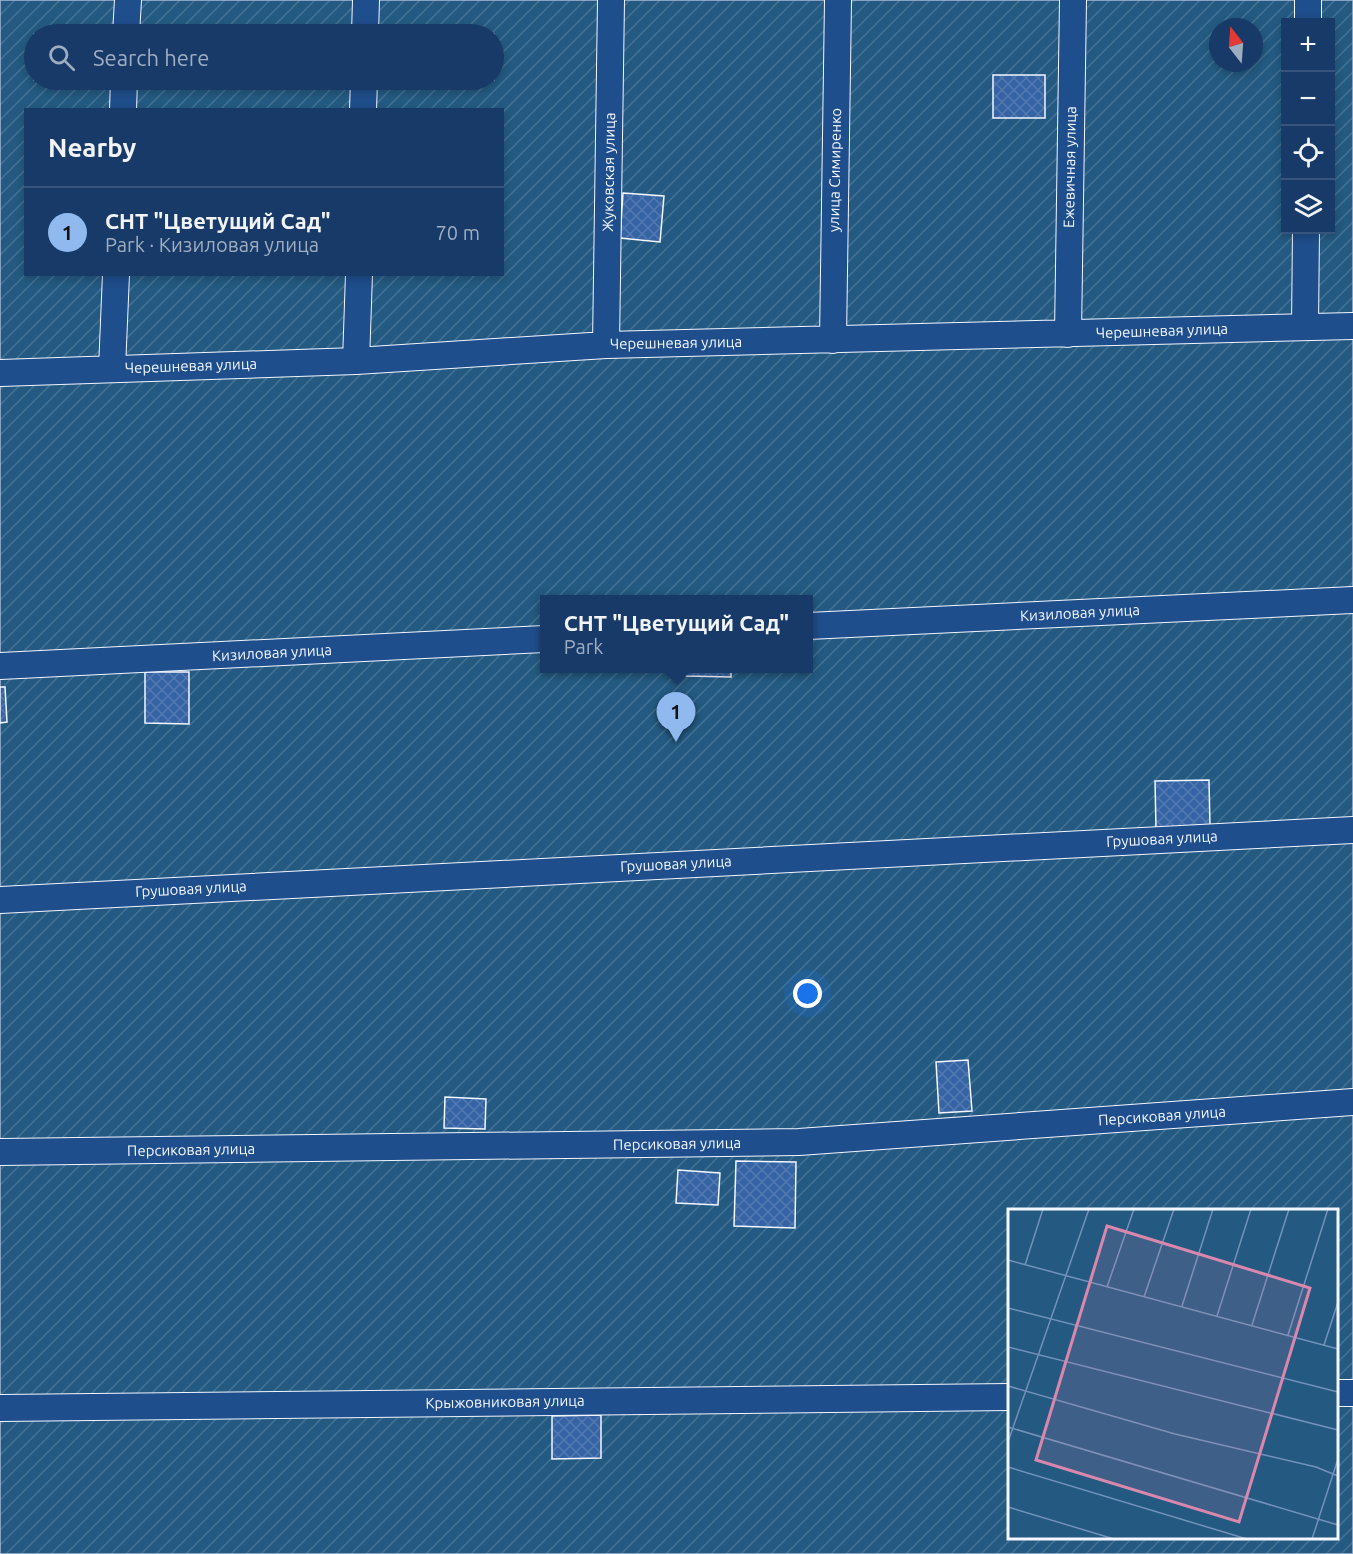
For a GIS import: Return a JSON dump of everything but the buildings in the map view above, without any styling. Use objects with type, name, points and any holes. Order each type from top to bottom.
[{"type":"street","points":[[127,24],[128,0]]},
{"type":"street","points":[[365,24],[366,0]]},
{"type":"street","name":"Жуковская улица","points":[[606,345],[611,0]]},
{"type":"street","name":"улица Симиренко","points":[[833,340],[838,0]]},
{"type":"street","name":"Ежевичная улица","points":[[1068,334],[1073,0]]},
{"type":"street","points":[[1308,0],[1308,18]]},
{"type":"street","points":[[123,108],[124,90]]},
{"type":"street","points":[[363,108],[364,90]]},
{"type":"street","points":[[1305,327],[1306,234]]},
{"type":"street","points":[[112,369],[116,276]]},
{"type":"street","points":[[356,361],[358,276]]},
{"type":"street","name":"Черешневая улица","points":[[0,373],[356,361],[606,345],[1353,326]]},
{"type":"street","name":"Кизиловая улица","points":[[813,626],[1353,600]]},
{"type":"street","name":"Кизиловая улица","points":[[0,666],[540,639]]},
{"type":"street","name":"Грушовая улица","points":[[0,900],[1353,830]]},
{"type":"street","name":"Персиковая улица","points":[[0,1152],[799,1142],[1353,1102]]},
{"type":"street","name":"Крыжовниковая улица","points":[[0,1407],[1008,1397]]},
{"type":"shaded area","points":[[0,0],[1353,0],[1353,1554],[0,1554]]},
{"type":"place","name":"СНТ \"Цветущий Сад\"","points":[[676,742]]}]
